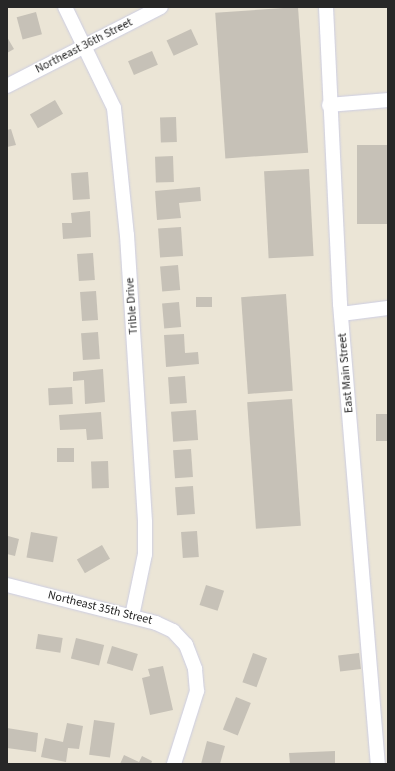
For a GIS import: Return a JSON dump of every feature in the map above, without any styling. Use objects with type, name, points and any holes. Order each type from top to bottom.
[{"type":"street","name":"Trible Drive","points":[[65,7],[114,108],[127,235],[145,522],[145,554],[132,616]]},
{"type":"street","name":"Northeast 36th Street","points":[[7,86],[161,7]]},
{"type":"street","name":"East Main Street","points":[[326,7],[329,105],[341,314],[382,742],[378,764]]},
{"type":"street","points":[[329,105],[388,100]]},
{"type":"street","points":[[341,314],[388,308]]},
{"type":"street","name":"Northeast 35th Street","points":[[7,585],[132,616],[173,631],[186,645],[196,669],[197,691],[174,764]]},
{"type":"building","points":[[298,7],[308,153],[225,158],[215,13]]},
{"type":"building","points":[[36,12],[42,34],[23,39],[17,17]]},
{"type":"building","points":[[191,29],[198,44],[174,56],[167,40]]},
{"type":"building","points":[[7,37],[14,49],[7,53]]},
{"type":"building","points":[[152,51],[158,65],[134,75],[128,61]]},
{"type":"building","points":[[55,100],[63,114],[38,128],[30,114]]},
{"type":"building","points":[[176,117],[177,142],[161,143],[160,118]]},
{"type":"building","points":[[11,129],[16,145],[7,147],[7,130]]},
{"type":"building","points":[[357,145],[388,145],[388,224],[357,224]]},
{"type":"building","points":[[173,156],[174,182],[156,183],[155,157]]},
{"type":"building","points":[[309,169],[314,256],[269,258],[264,171]]},
{"type":"building","points":[[88,172],[90,199],[73,200],[71,173]]},
{"type":"building","points":[[200,187],[201,201],[179,203],[181,218],[157,220],[155,191]]},
{"type":"building","points":[[90,211],[91,237],[63,239],[62,223],[72,223],[71,213]]},
{"type":"building","points":[[181,227],[183,256],[160,258],[158,229]]},
{"type":"building","points":[[93,253],[95,280],[79,281],[77,254]]},
{"type":"building","points":[[178,265],[180,290],[162,291],[160,267]]},
{"type":"building","points":[[96,291],[98,320],[82,321],[80,292]]},
{"type":"building","points":[[286,294],[293,391],[248,394],[241,297]]},
{"type":"building","points":[[196,297],[212,297],[212,307],[196,307]]},
{"type":"building","points":[[179,302],[181,327],[164,328],[162,303]]},
{"type":"building","points":[[98,332],[100,359],[83,360],[81,333]]},
{"type":"building","points":[[184,334],[185,353],[198,352],[199,364],[166,367],[164,335]]},
{"type":"building","points":[[103,369],[105,402],[85,404],[84,380],[73,381],[73,372]]},
{"type":"building","points":[[185,376],[187,403],[170,404],[168,377]]},
{"type":"building","points":[[72,387],[73,404],[49,405],[48,388]]},
{"type":"building","points":[[292,399],[301,526],[256,529],[247,402]]},
{"type":"building","points":[[196,410],[198,440],[173,442],[171,412]]},
{"type":"building","points":[[101,412],[103,439],[87,440],[86,429],[60,430],[59,415]]},
{"type":"building","points":[[376,414],[388,414],[388,441],[376,441]]},
{"type":"building","points":[[57,448],[74,448],[74,462],[57,462]]},
{"type":"building","points":[[191,449],[193,477],[175,478],[173,450]]},
{"type":"building","points":[[108,461],[109,488],[92,489],[91,462]]},
{"type":"building","points":[[193,486],[195,514],[177,515],[175,487]]},
{"type":"building","points":[[7,528],[8,536],[19,539],[15,556],[7,554]]},
{"type":"building","points":[[197,531],[199,557],[183,558],[181,532]]},
{"type":"building","points":[[31,532],[58,537],[53,562],[26,558]]},
{"type":"building","points":[[102,545],[110,559],[85,573],[77,560]]},
{"type":"building","points":[[206,585],[224,591],[218,611],[200,605]]},
{"type":"building","points":[[38,634],[63,638],[60,653],[36,649]]},
{"type":"building","points":[[76,638],[104,645],[99,665],[71,658]]},
{"type":"building","points":[[112,646],[138,654],[133,671],[107,663]]},
{"type":"building","points":[[253,653],[267,658],[256,687],[242,682]]},
{"type":"building","points":[[359,653],[361,669],[340,671],[338,656]]},
{"type":"building","points":[[163,666],[173,710],[150,715],[142,678],[150,676],[148,669]]},
{"type":"building","points":[[236,697],[251,703],[238,735],[223,729]]},
{"type":"building","points":[[94,720],[115,723],[110,758],[89,755]]},
{"type":"building","points":[[67,723],[83,726],[79,749],[68,748],[66,762],[41,757],[45,738],[63,742]]},
{"type":"building","points":[[7,728],[38,733],[36,752],[7,748]]},
{"type":"building","points":[[207,741],[225,746],[220,764],[201,764]]},
{"type":"building","points":[[335,751],[335,764],[290,764],[289,753]]},
{"type":"building","points":[[124,755],[139,762],[142,756],[152,761],[151,764],[120,764]]}]
